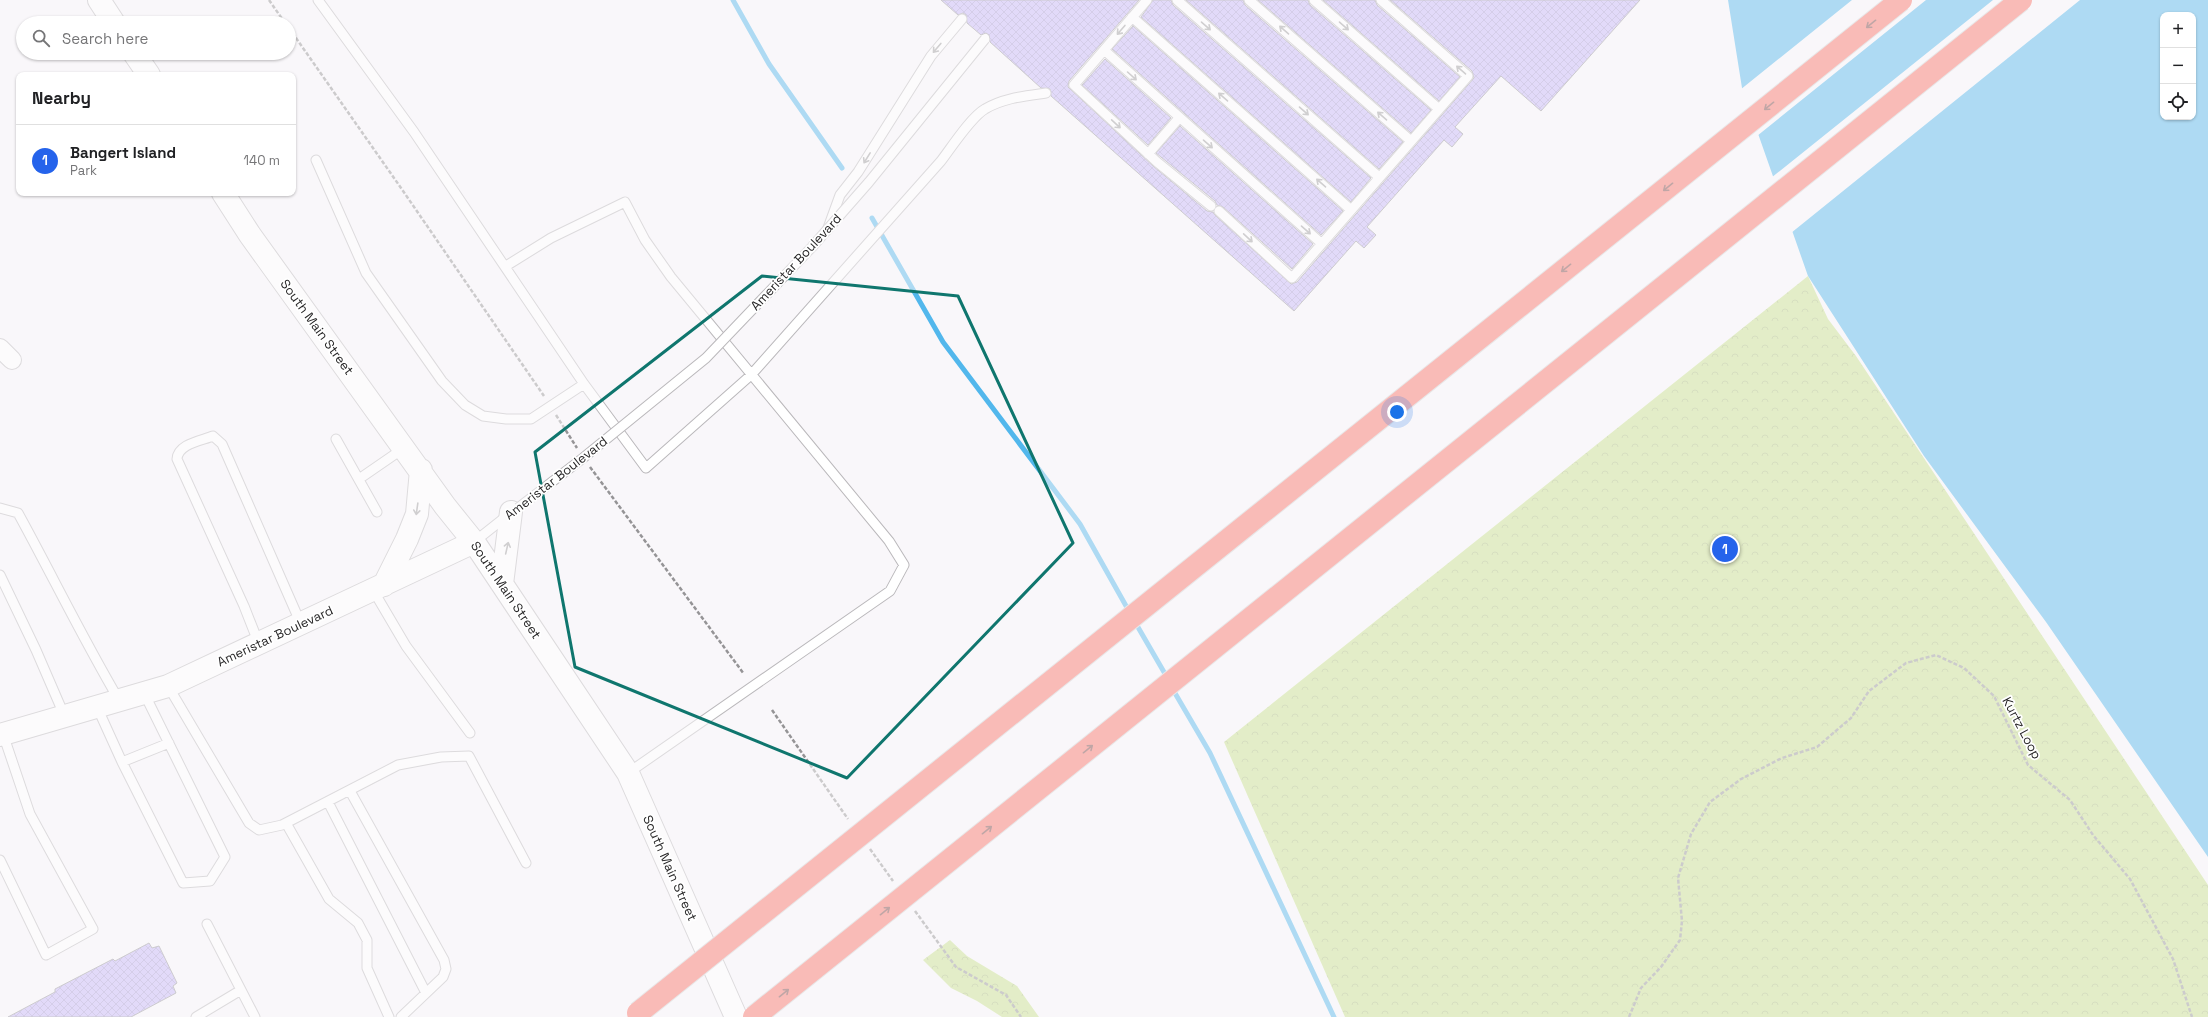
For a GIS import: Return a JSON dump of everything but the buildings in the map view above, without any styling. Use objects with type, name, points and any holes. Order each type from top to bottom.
[{"type":"highway","points":[[638,1013],[1901,0]]},
{"type":"highway","points":[[754,1017],[2021,0]]},
{"type":"street","points":[[99,0],[109,16]]},
{"type":"street","points":[[139,60],[147,72]]},
{"type":"street","name":"South Main Street","points":[[225,196],[250,235],[405,447],[446,506],[474,542],[628,773],[736,1017]]},
{"type":"street","points":[[378,587],[407,539],[417,514],[421,470]]},
{"type":"street","points":[[502,584],[514,510]]},
{"type":"street","name":"Ameristar Boulevard","points":[[1,735],[168,686],[474,542]]},
{"type":"lane","points":[[318,0],[414,132],[506,266],[584,384],[646,468],[752,375],[941,161],[957,139],[983,110],[1012,98],[1046,93]]},
{"type":"lane","points":[[1146,0],[1074,85],[1148,154],[1210,206]]},
{"type":"lane","points":[[1177,0],[1379,177]]},
{"type":"lane","points":[[1249,0],[1411,141]]},
{"type":"lane","points":[[1314,0],[1439,109]]},
{"type":"lane","points":[[1220,211],[1292,278],[1350,209],[1468,76],[1381,0]]},
{"type":"lane","points":[[1132,17],[1350,209]]},
{"type":"lane","points":[[828,228],[840,195],[858,172],[931,56],[962,19]]},
{"type":"lane","name":"Ameristar Boulevard","points":[[474,542],[583,458],[706,358],[828,228],[985,39]]},
{"type":"lane","points":[[1104,50],[1321,243]]},
{"type":"lane","points":[[1148,154],[1179,118]]},
{"type":"lane","points":[[316,160],[366,273],[442,381],[465,405],[483,416],[506,419],[531,419],[584,384]]},
{"type":"lane","points":[[506,266],[552,238],[625,202],[645,240],[671,278],[890,541],[904,564],[890,591],[628,773]]},
{"type":"lane","points":[[259,644],[244,606],[177,459],[177,454],[181,448],[213,436],[222,444],[301,624]]},
{"type":"lane","points":[[336,439],[377,512]]},
{"type":"lane","points":[[359,479],[405,447]]},
{"type":"lane","points":[[0,508],[18,513],[52,574],[91,653],[119,700]]},
{"type":"lane","points":[[0,575],[36,650],[65,717]]},
{"type":"lane","points":[[378,587],[406,646],[470,733]]},
{"type":"lane","points":[[168,686],[249,823],[259,830],[286,823],[398,765],[441,757],[469,756],[526,863]]},
{"type":"lane","points":[[97,707],[122,762],[183,883],[210,881],[225,857],[144,693]]},
{"type":"lane","points":[[0,860],[46,955],[93,929],[30,814],[1,735]]},
{"type":"lane","points":[[122,762],[169,743]]},
{"type":"lane","points":[[350,791],[444,960],[446,969],[443,977],[401,1017]]},
{"type":"lane","points":[[328,802],[426,993]]},
{"type":"lane","points":[[286,823],[329,899],[358,923],[368,940],[367,968],[389,1017]]},
{"type":"lane","points":[[207,924],[255,1017]]},
{"type":"lane","points":[[196,1017],[241,990]]},
{"type":"path","points":[[269,0],[280,16]]},
{"type":"path","points":[[296,38],[551,407],[583,458],[744,674]]},
{"type":"path","name":"Kurtz Loop","points":[[1629,1017],[1641,988],[1661,966],[1680,940],[1682,921],[1678,878],[1691,834],[1710,802],[1741,779],[1782,758],[1817,747],[1851,718],[1869,691],[1906,663],[1936,655],[1964,668],[1994,696],[2028,765],[2070,800],[2093,835],[2130,879],[2173,959],[2192,1017]]},
{"type":"path","points":[[772,710],[822,784],[853,825]]},
{"type":"path","points":[[867,845],[895,883]]},
{"type":"path","points":[[914,909],[956,967],[1006,995],[1021,1017]]},
{"type":"highlighted area","points":[[762,276],[958,296],[1073,543],[847,778],[575,667],[535,452]]},
{"type":"green space","points":[[1808,276],[1828,319],[1856,356],[2208,885],[2208,1017],[1345,1017],[1224,742]]},
{"type":"green space","points":[[950,940],[967,956],[1017,986],[1039,1017],[1002,1017],[977,1001],[951,988],[923,960]]},
{"type":"water","points":[[1728,0],[2208,0],[2208,857],[2046,622],[1924,456],[1808,276],[1742,88]]},
{"type":"pier","points":[[1852,0],[1926,0],[1757,136],[1740,90]]},
{"type":"pier","points":[[1993,0],[2080,0],[1791,233],[1771,178]]},
{"type":"waterway","points":[[733,0],[769,64],[842,168]]},
{"type":"waterway","points":[[872,218],[943,342],[1080,524],[1130,613]]},
{"type":"waterway","points":[[1135,622],[1168,679]]},
{"type":"waterway","points":[[1172,688],[1210,753],[1334,1017]]},
{"type":"place","name":"Bangert Island","points":[[1725,549]]}]
